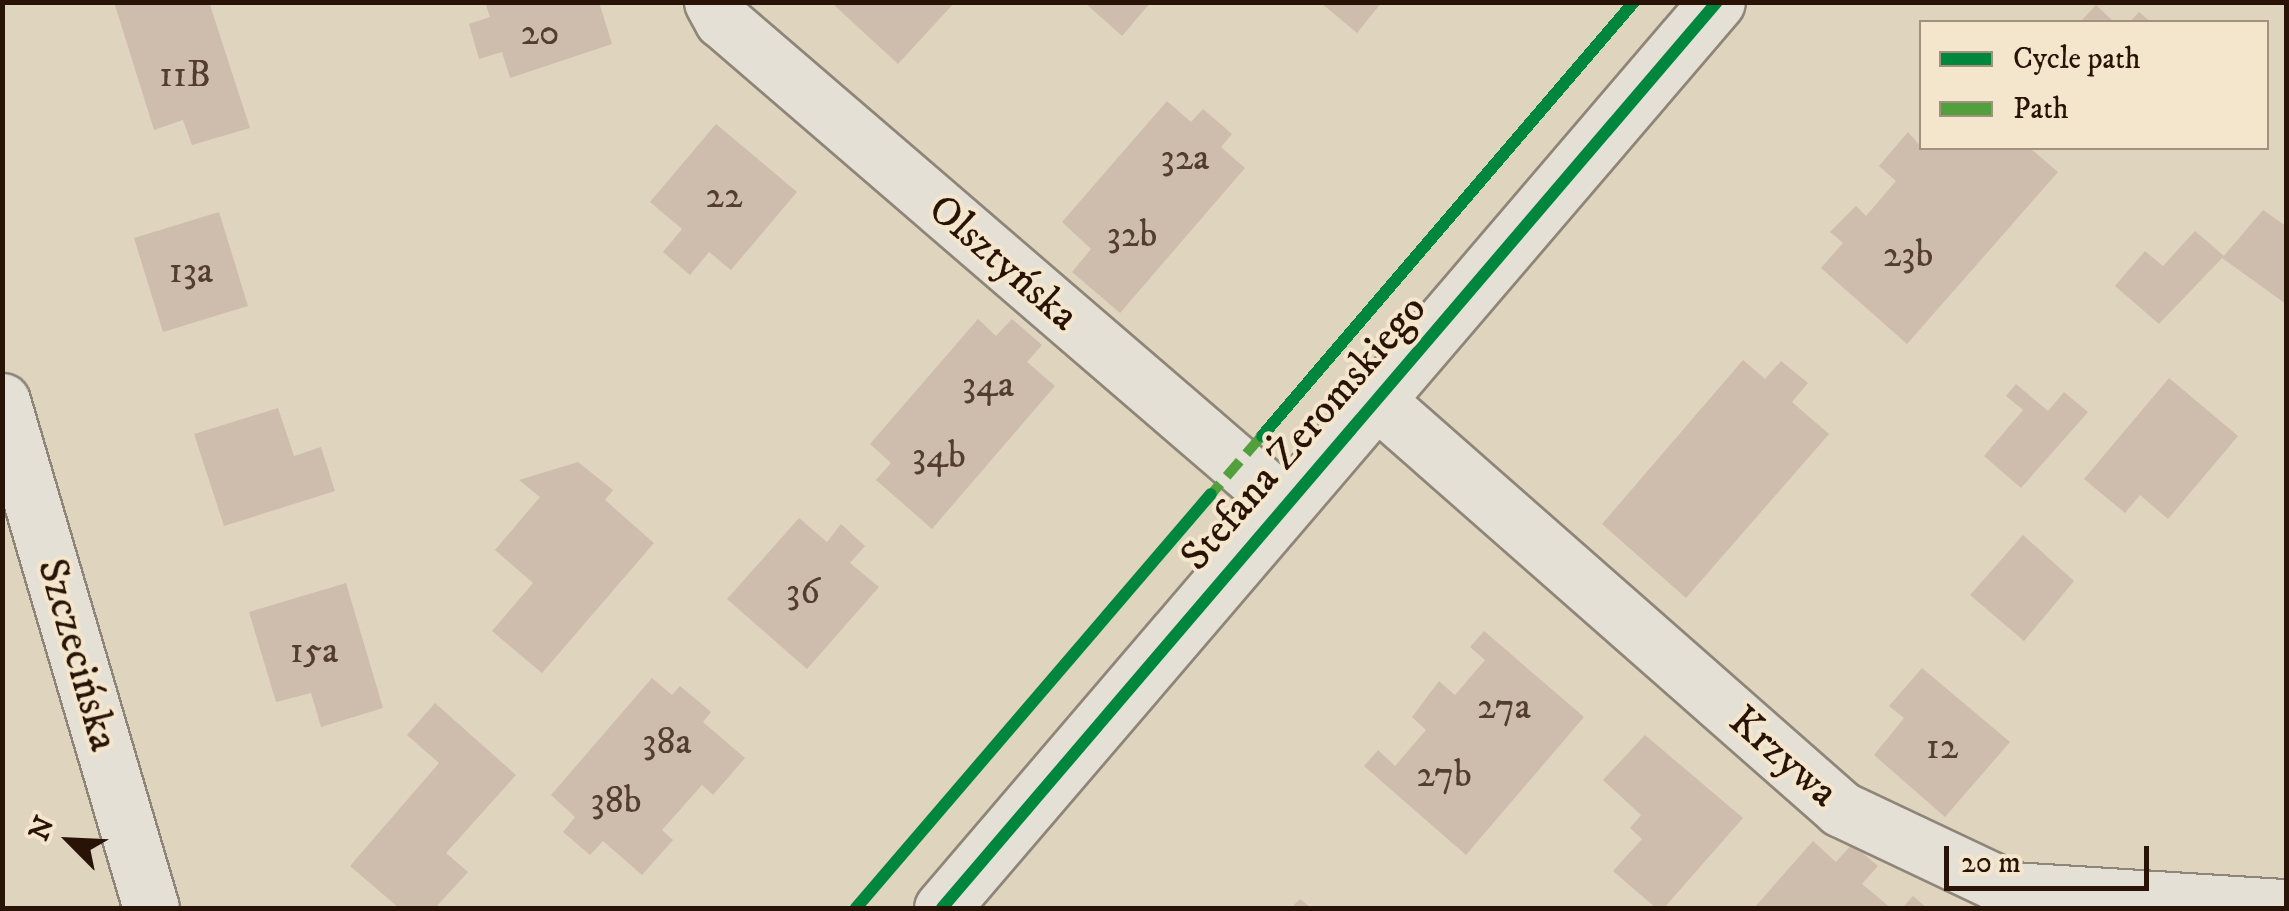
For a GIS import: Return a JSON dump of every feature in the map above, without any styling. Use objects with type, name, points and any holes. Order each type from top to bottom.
[{"type":"street","name":"Stefana Żeromskiego","points":[[942,908],[1717,2]]},
{"type":"street","name":"Olsztyńska","points":[[723,8],[1285,505]]},
{"type":"street","name":"Krzywa","points":[[1375,399],[1841,809],[2012,890],[2286,907]]},
{"type":"street","name":"Szczecińska","points":[[2,401],[151,908]]},
{"type":"building","points":[[114,2],[209,2],[250,128],[192,145],[183,120],[154,130]]},
{"type":"building","points":[[485,2],[599,2],[612,44],[510,78],[502,52],[479,59],[469,24],[490,17]]},
{"type":"building","points":[[838,2],[955,2],[898,64],[835,6]]},
{"type":"building","points":[[1084,2],[1151,2],[1122,36]]},
{"type":"building","points":[[1320,2],[1382,2],[1357,33]]},
{"type":"building","points":[[2096,5],[2112,20],[2082,20]]},
{"type":"building","points":[[2139,12],[2149,20],[2132,20]]},
{"type":"building","points":[[1167,101],[1191,122],[1203,109],[1232,134],[1221,147],[1245,168],[1120,313],[1072,272],[1091,249],[1062,222]]},
{"type":"building","points":[[716,124],[797,192],[731,270],[709,252],[690,275],[663,252],[682,229],[650,202]]},
{"type":"building","points":[[1908,132],[1919,150],[2032,150],[2058,172],[1907,344],[1821,268],[1843,243],[1830,232],[1856,206],[1866,216],[1896,181],[1879,166]]},
{"type":"building","points":[[2263,210],[2286,226],[2286,304],[2222,258]]},
{"type":"building","points":[[219,212],[248,306],[163,332],[134,238]]},
{"type":"building","points":[[2195,231],[2224,256],[2159,324],[2115,286],[2145,251],[2163,266]]},
{"type":"building","points":[[978,319],[996,336],[1012,319],[1042,345],[1027,362],[1055,386],[932,529],[876,480],[891,463],[870,444]]},
{"type":"building","points":[[1743,360],[1765,379],[1781,361],[1808,383],[1792,402],[1829,434],[1686,598],[1602,524]]},
{"type":"building","points":[[2169,378],[2238,436],[2168,519],[2140,495],[2125,513],[2084,479]]},
{"type":"building","points":[[2016,384],[2048,411],[2064,392],[2088,412],[2021,488],[1984,456],[2023,410],[2006,396]]},
{"type":"building","points":[[278,408],[294,456],[321,447],[335,491],[224,526],[194,434]]},
{"type":"building","points":[[578,462],[613,490],[605,500],[654,543],[542,673],[492,631],[533,583],[495,550],[540,497],[519,480]]},
{"type":"building","points":[[799,518],[827,542],[841,524],[865,546],[850,563],[879,587],[807,669],[727,599]]},
{"type":"building","points":[[2023,535],[2074,581],[2024,641],[1970,595]]},
{"type":"building","points":[[346,583],[383,708],[321,727],[311,693],[276,702],[249,612]]},
{"type":"building","points":[[1484,631],[1584,717],[1466,855],[1364,766],[1378,750],[1395,766],[1426,730],[1412,717],[1439,681],[1455,695],[1485,660],[1470,647]]},
{"type":"building","points":[[1922,668],[2010,742],[1945,817],[1874,755],[1904,718],[1889,706]]},
{"type":"building","points":[[652,678],[672,695],[680,686],[711,712],[703,722],[745,758],[713,795],[702,785],[662,830],[673,840],[642,875],[603,841],[590,855],[563,832],[575,817],[551,795]]},
{"type":"building","points":[[435,703],[516,775],[446,853],[468,872],[435,908],[399,908],[350,866],[439,763],[407,735]]},
{"type":"building","points":[[1645,735],[1743,818],[1664,908],[1656,908],[1613,871],[1642,839],[1630,828],[1641,815],[1603,780]]},
{"type":"building","points":[[1813,841],[1836,862],[1852,844],[1878,866],[1862,884],[1891,908],[1754,908]]},
{"type":"building","points":[[1913,896],[1927,908],[1902,908]]},
{"type":"building","points":[[1300,899],[1311,908],[1291,908]]},
{"type":"marked path","points":[[1207,499],[1266,431]]},
{"type":"cycle path","points":[[1262,436],[1634,2]]},
{"type":"cycle path","points":[[942,908],[1717,2]]},
{"type":"cycle path","points":[[856,908],[1211,494]]}]
